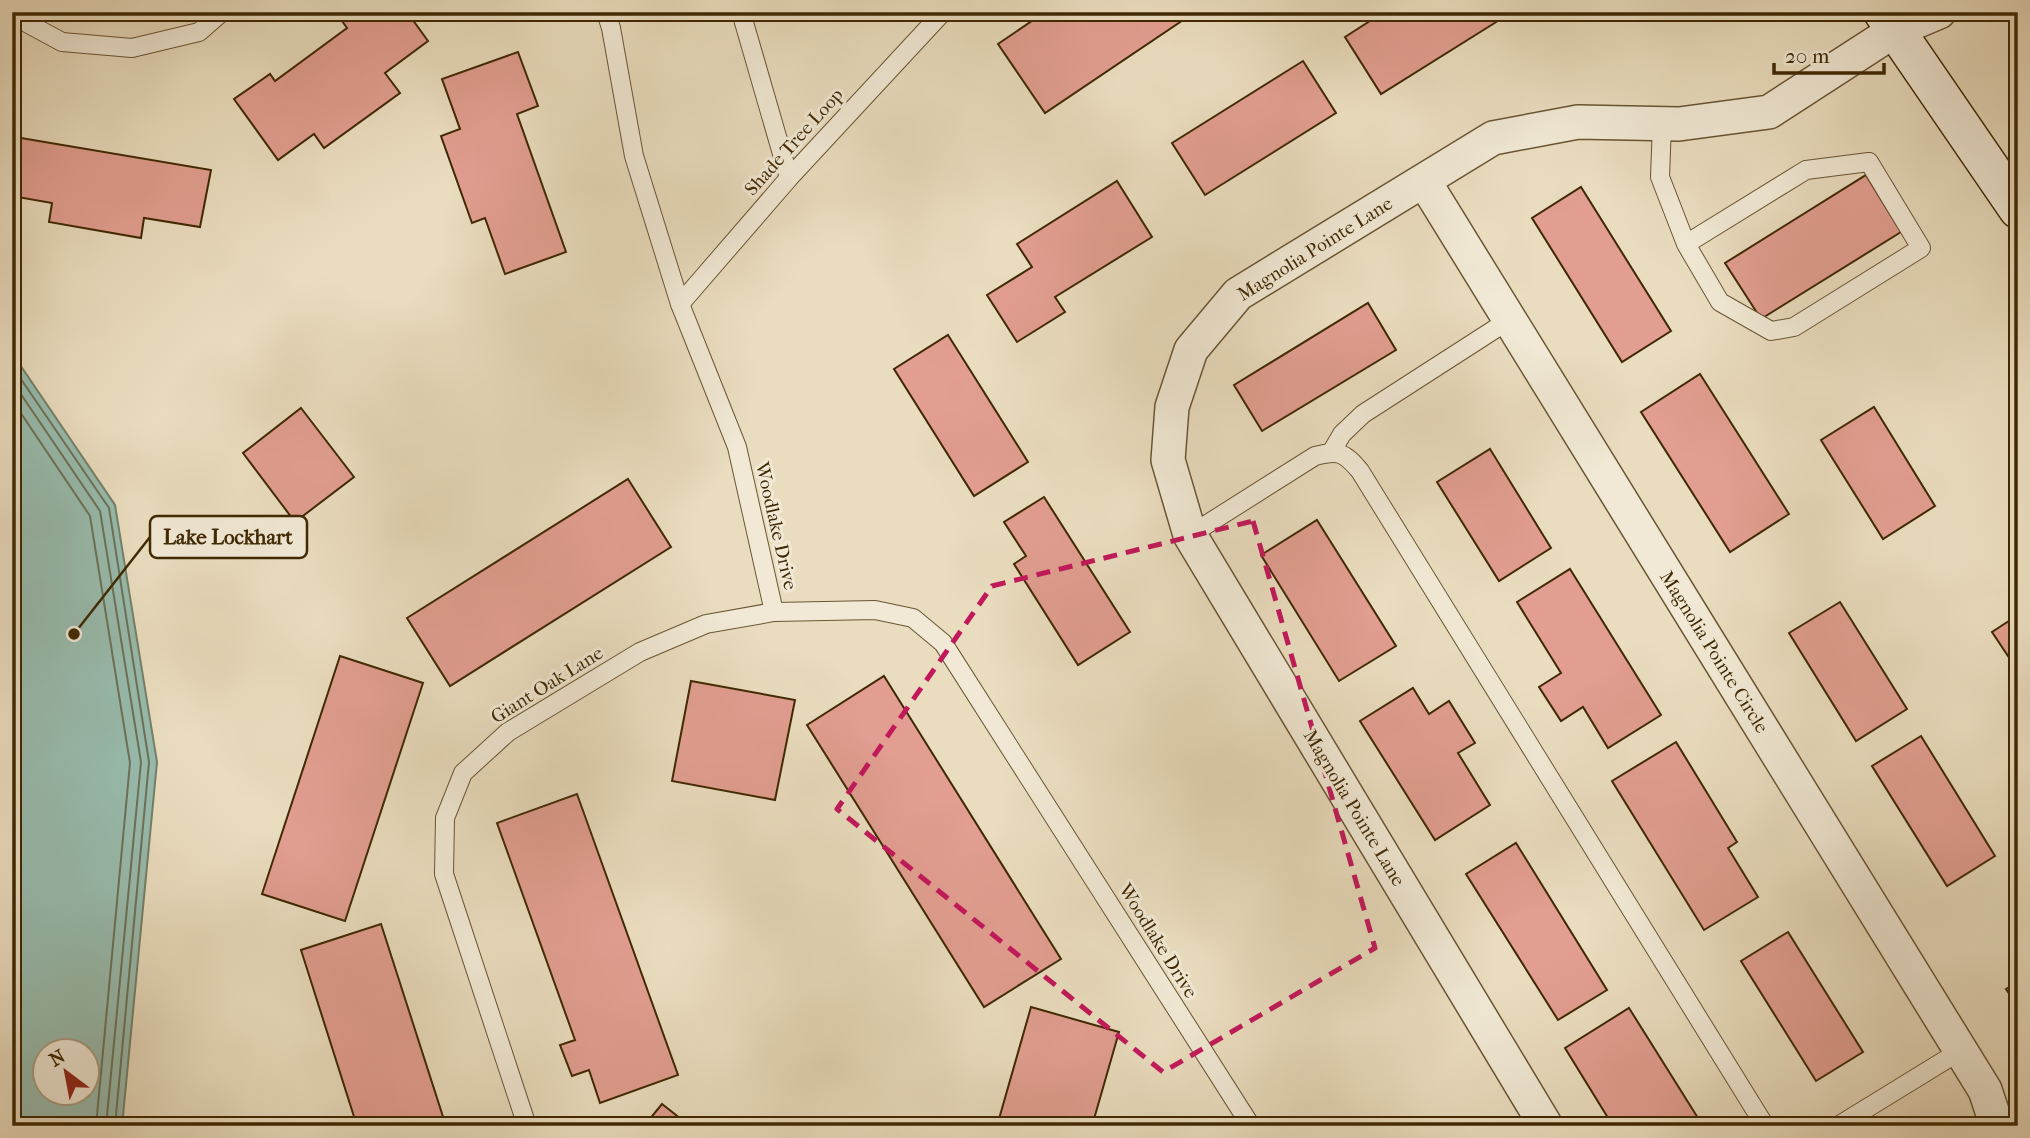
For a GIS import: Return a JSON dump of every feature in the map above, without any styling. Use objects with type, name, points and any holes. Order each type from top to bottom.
[{"type":"street","name":"Magnolia Pointe Lane","points":[[1546,1126],[1190,535],[1168,460],[1172,407],[1191,350],[1238,294],[1493,138],[1578,122],[1679,124],[1769,113],[1896,19],[1939,12]]},
{"type":"street","points":[[1896,19],[2018,209]]},
{"type":"street","name":"Magnolia Pointe Circle","points":[[1424,181],[1985,1090],[1997,1126]]},
{"type":"lane","points":[[12,15],[62,42],[132,48],[199,32],[222,12]]},
{"type":"lane","name":"Woodlake Drive","points":[[606,12],[634,156],[680,304],[737,447],[774,612],[888,613],[914,618],[943,643],[1243,1123]]},
{"type":"lane","points":[[741,12],[789,178]]},
{"type":"lane","name":"Shade Tree Loop","points":[[680,304],[789,178],[943,12]]},
{"type":"lane","points":[[1662,124],[1660,177],[1686,244],[1720,302],[1771,331],[1794,327],[1921,248],[1869,162],[1806,170],[1686,244]]},
{"type":"lane","points":[[1332,451],[1342,434],[1363,414],[1509,320]]},
{"type":"lane","points":[[1190,535],[1315,456],[1332,451],[1347,455],[1360,471],[1765,1126]]},
{"type":"lane","name":"Giant Oak Lane","points":[[527,1126],[443,874],[445,818],[463,772],[508,732],[639,652],[706,624],[774,612]]},
{"type":"lane","points":[[1838,1126],[1960,1051]]},
{"type":"highlighted area","points":[[1253,521],[1375,948],[1163,1072],[837,809],[992,586]]},
{"type":"water","points":[[12,353],[115,505],[157,762],[122,1126],[12,1126]]},
{"type":"building","points":[[407,12],[428,41],[385,73],[400,93],[324,148],[314,134],[278,160],[234,99],[270,74],[275,81],[347,28],[337,14]]},
{"type":"building","points":[[1045,12],[1195,12],[1045,113],[998,44]]},
{"type":"building","points":[[1384,12],[1509,14],[1381,94],[1345,37]]},
{"type":"building","points":[[1677,12],[1694,12],[1681,20]]},
{"type":"building","points":[[518,52],[538,106],[517,114],[566,252],[505,274],[485,218],[472,223],[441,136],[460,129],[442,79]]},
{"type":"building","points":[[1303,61],[1336,113],[1205,195],[1172,143]]},
{"type":"building","points":[[21,138],[211,170],[200,227],[144,218],[141,238],[49,222],[52,203],[12,196]]},
{"type":"building","points":[[1866,175],[1901,232],[1761,319],[1725,263]]},
{"type":"building","points":[[1117,181],[1152,237],[1055,297],[1065,312],[1017,342],[987,295],[1032,267],[1017,244]]},
{"type":"building","points":[[1581,187],[1671,331],[1622,362],[1532,218]]},
{"type":"building","points":[[1368,303],[1396,350],[1262,431],[1234,385]]},
{"type":"building","points":[[948,335],[1028,462],[974,496],[894,369]]},
{"type":"building","points":[[1700,374],[1789,514],[1730,552],[1641,412]]},
{"type":"building","points":[[1874,407],[1935,506],[1883,539],[1821,440]]},
{"type":"building","points":[[301,408],[354,477],[295,522],[243,453]]},
{"type":"building","points":[[1490,449],[1551,548],[1499,581],[1437,482]]},
{"type":"building","points":[[628,479],[671,547],[450,686],[407,618]]},
{"type":"building","points":[[1044,497],[1130,632],[1078,665],[1014,564],[1026,556],[1004,522]]},
{"type":"building","points":[[1317,520],[1396,646],[1339,681],[1261,555]]},
{"type":"building","points":[[1570,569],[1661,715],[1608,748],[1583,707],[1561,721],[1539,687],[1561,673],[1517,602]]},
{"type":"building","points":[[1840,602],[1907,709],[1856,741],[1789,633]]},
{"type":"building","points":[[2018,615],[2018,671],[1992,632]]},
{"type":"building","points":[[340,656],[423,683],[345,921],[262,894]]},
{"type":"building","points":[[884,676],[1061,959],[984,1007],[807,725]]},
{"type":"building","points":[[691,681],[795,700],[775,800],[672,781]]},
{"type":"building","points":[[1413,688],[1429,714],[1449,701],[1475,743],[1458,753],[1490,805],[1435,840],[1360,721]]},
{"type":"building","points":[[1921,736],[1995,856],[1947,886],[1872,766]]},
{"type":"building","points":[[1676,742],[1737,842],[1728,848],[1758,897],[1704,930],[1612,781]]},
{"type":"building","points":[[577,794],[678,1075],[600,1103],[589,1070],[572,1076],[560,1045],[575,1040],[497,823]]},
{"type":"building","points":[[1516,843],[1607,990],[1558,1020],[1466,874]]},
{"type":"building","points":[[381,924],[446,1126],[357,1126],[301,950]]},
{"type":"building","points":[[1788,932],[1863,1052],[1816,1081],[1741,961]]},
{"type":"building","points":[[2018,982],[2018,1007],[2006,989]]},
{"type":"building","points":[[1031,1007],[1119,1032],[1092,1126],[997,1126]]},
{"type":"building","points":[[1629,1008],[1703,1126],[1613,1126],[1565,1048]]},
{"type":"building","points":[[662,1104],[690,1126],[644,1126]]},
{"type":"place","name":"Lake Lockhart","points":[[74,634]]}]
